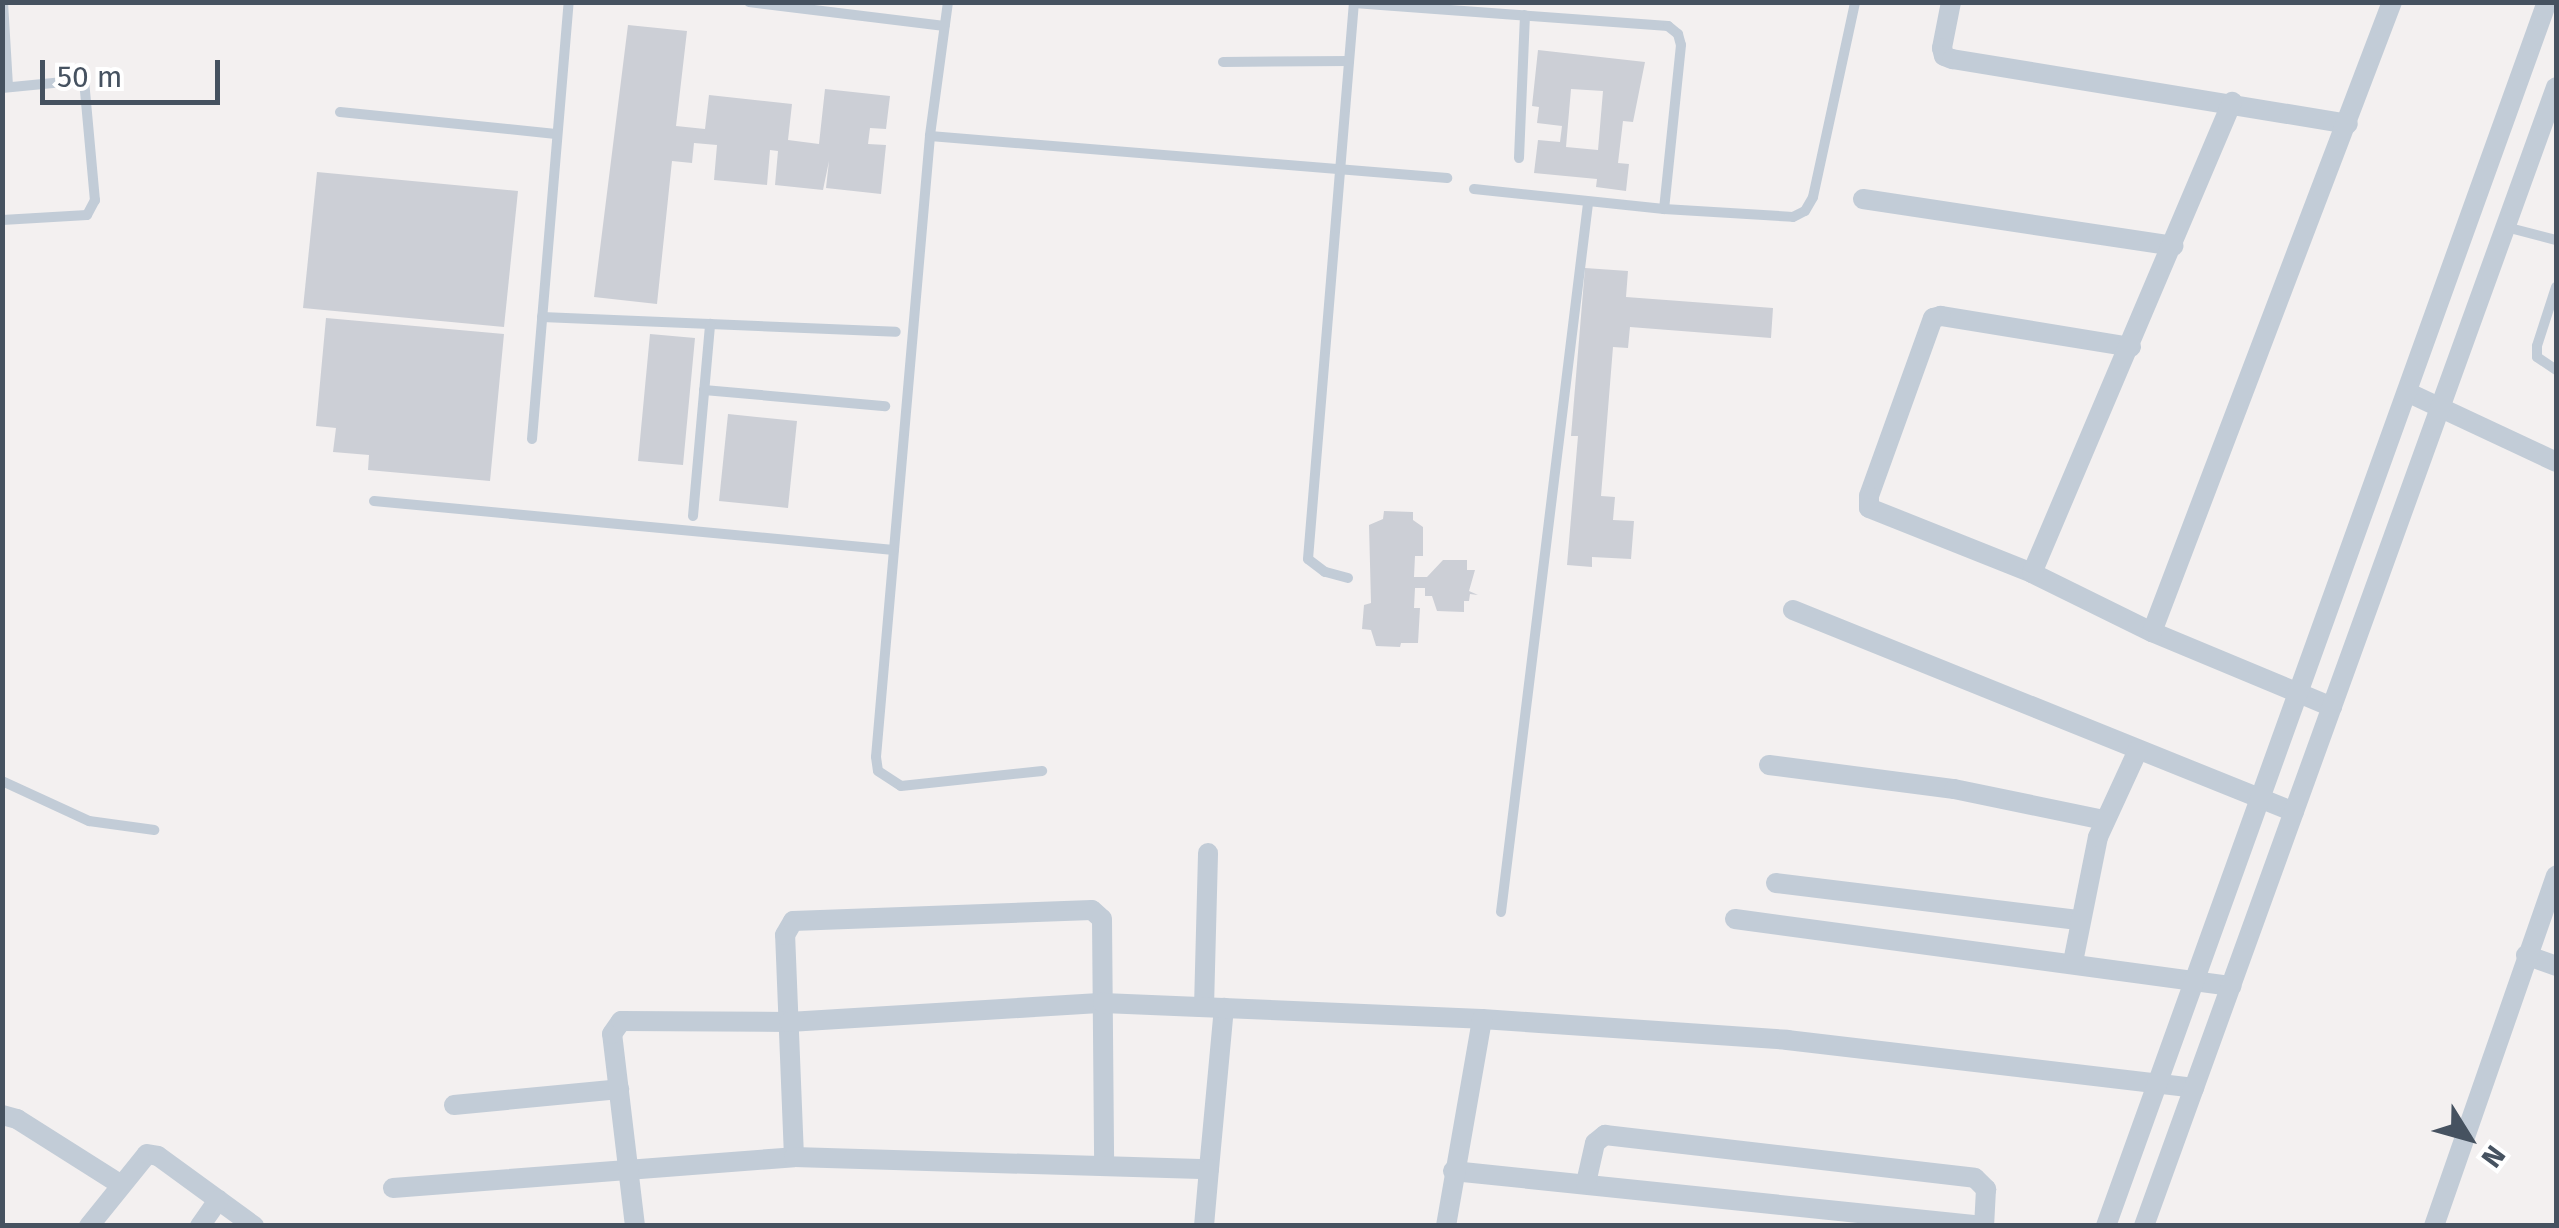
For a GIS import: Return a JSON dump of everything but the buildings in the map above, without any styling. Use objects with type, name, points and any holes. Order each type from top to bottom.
[{"type":"street","points":[[1951,2],[1942,48],[1944,56],[2348,124]]},
{"type":"street","points":[[2152,632],[2392,2]]},
{"type":"street","points":[[2106,1226],[2547,2]]},
{"type":"street","points":[[2144,1226],[2556,87]]},
{"type":"street","points":[[2032,573],[2132,347],[2232,102]]},
{"type":"street","points":[[1863,199],[2173,246]]},
{"type":"street","points":[[2132,347],[1941,316],[1933,318],[1868,496],[1869,508],[2032,573],[2152,632],[2332,707]]},
{"type":"street","points":[[2409,393],[2556,462]]},
{"type":"street","points":[[1793,610],[2294,812]]},
{"type":"street","points":[[2073,962],[2078,920],[2104,820],[2138,750]]},
{"type":"street","points":[[1769,766],[1954,789],[2104,820]]},
{"type":"street","points":[[1204,1226],[1214,1008],[1208,853]]},
{"type":"street","points":[[2434,1226],[2556,876]]},
{"type":"street","points":[[1776,883],[2078,920]]},
{"type":"street","points":[[794,1157],[785,935],[793,920],[1092,910],[1102,919],[1104,1163]]},
{"type":"street","points":[[1735,919],[2231,986]]},
{"type":"street","points":[[2526,956],[2556,966]]},
{"type":"street","points":[[635,1226],[612,1034],[621,1022],[789,1022],[1103,1003],[1482,1019],[1787,1040],[2194,1088]]},
{"type":"street","points":[[1446,1226],[1482,1019]]},
{"type":"street","points":[[454,1105],[620,1089]]},
{"type":"street","points":[[2,1115],[17,1118],[120,1184]]},
{"type":"street","points":[[1453,1172],[1984,1226],[1986,1189],[1976,1178],[1624,1137],[1599,1136],[1586,1183]]},
{"type":"street","points":[[89,1226],[146,1154],[158,1156],[254,1226]]},
{"type":"street","points":[[393,1188],[794,1157],[1104,1163],[1209,1170]]},
{"type":"street","points":[[200,1226],[218,1200]]},
{"type":"lane","points":[[2,220],[86,215],[95,200],[84,80],[5,87],[3,2]]},
{"type":"lane","points":[[532,439],[569,2]]},
{"type":"lane","points":[[749,2],[945,26]]},
{"type":"lane","points":[[948,2],[930,136],[878,771],[900,786],[1042,771]]},
{"type":"lane","points":[[1474,188],[1588,203],[1793,217],[1805,211],[1813,197],[1855,2]]},
{"type":"lane","points":[[1348,578],[1325,572],[1308,558],[1354,3],[1668,26],[1678,34],[1681,44],[1664,209]]},
{"type":"lane","points":[[1519,158],[1525,14]]},
{"type":"lane","points":[[1223,62],[1349,61]]},
{"type":"lane","points":[[340,112],[556,134]]},
{"type":"lane","points":[[930,136],[1447,178]]},
{"type":"lane","points":[[1500,912],[1588,203]]},
{"type":"lane","points":[[2506,227],[2556,240]]},
{"type":"lane","points":[[2556,288],[2536,346],[2537,358],[2556,370]]},
{"type":"lane","points":[[542,317],[896,332]]},
{"type":"lane","points":[[694,516],[710,324]]},
{"type":"lane","points":[[704,390],[885,406]]},
{"type":"lane","points":[[374,501],[894,550]]},
{"type":"lane","points":[[2,781],[89,821],[154,830]]}]
